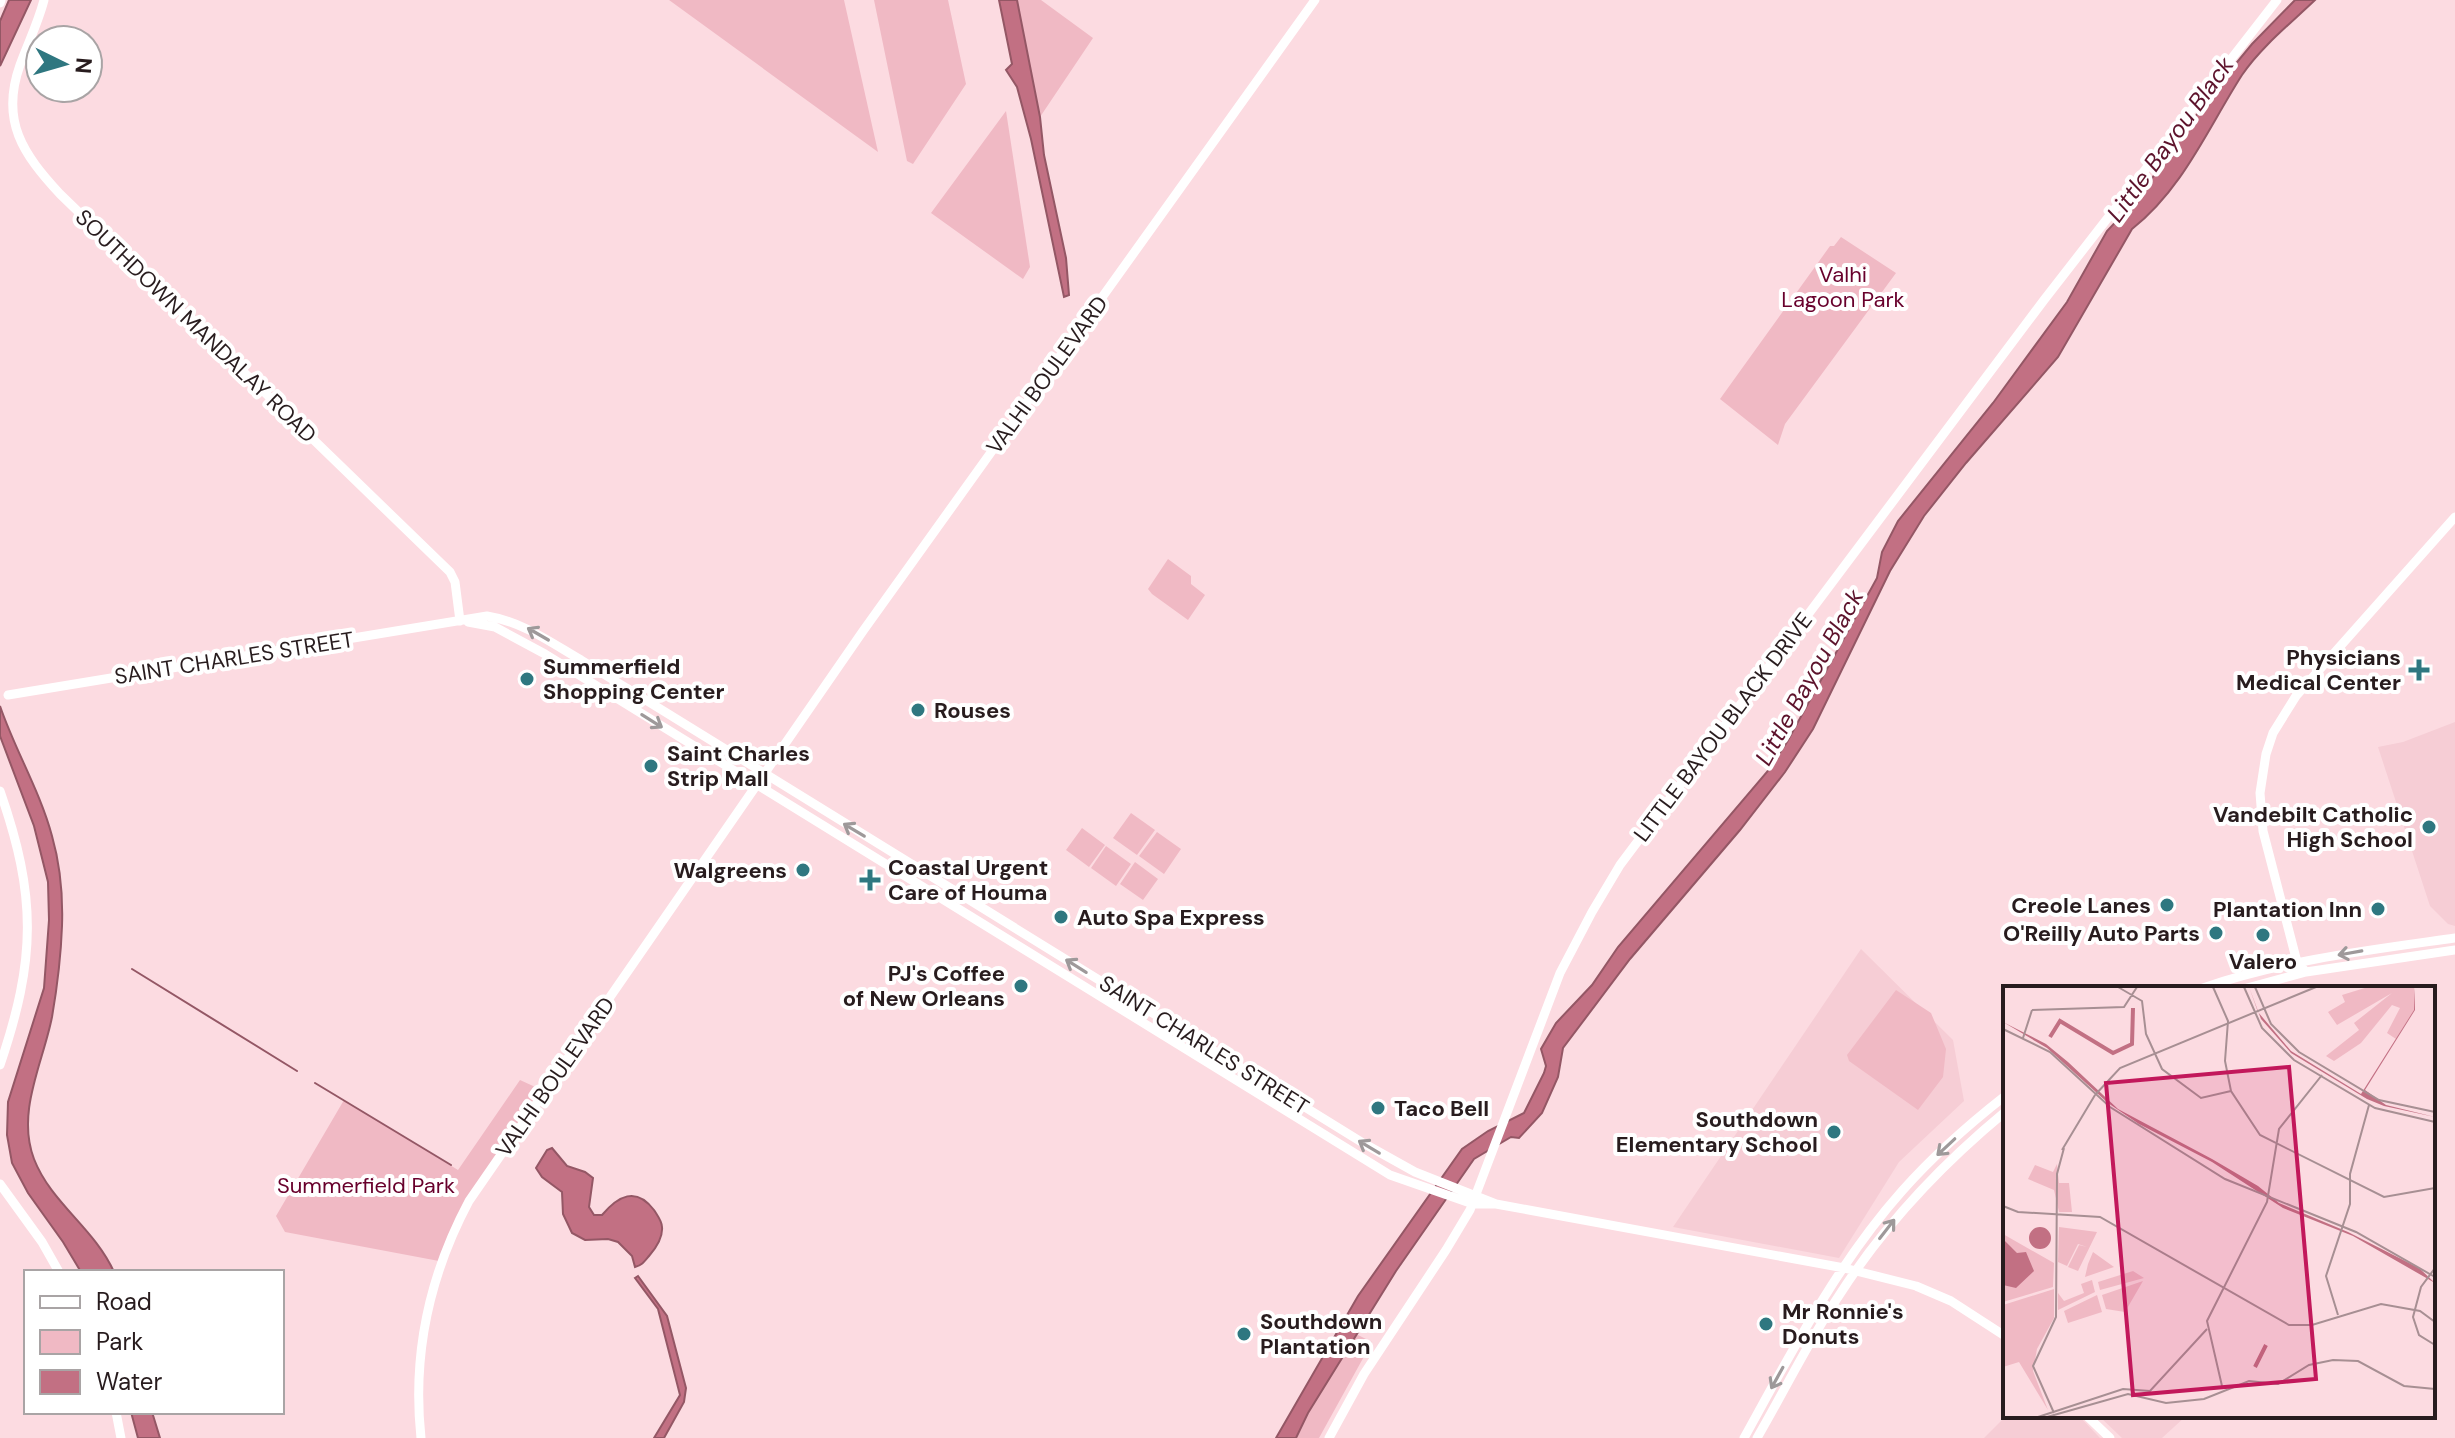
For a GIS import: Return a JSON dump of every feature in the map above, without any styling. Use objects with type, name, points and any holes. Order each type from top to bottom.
[{"type":"street","name":"SOUTHDOWN MANDALAY ROAD","points":[[44,0],[18,68],[12,93],[14,127],[30,159],[71,205],[450,572],[455,582],[460,621]]},
{"type":"street","name":"VALHI BOULEVARD","points":[[421,1438],[418,1365],[421,1336],[429,1299],[452,1232],[469,1201],[863,631],[1315,0]]},
{"type":"street","name":"LITTLE BAYOU BLACK DRIVE","points":[[1329,1438],[1364,1374],[1446,1250],[1475,1200],[1560,973],[1620,865],[2036,311],[2277,0]]},
{"type":"street","points":[[2306,972],[2297,962],[2263,831],[2260,793],[2266,754],[2273,733],[2296,696],[2455,517]]},
{"type":"street","name":"SAINT CHARLES STREET","points":[[8,695],[487,616],[507,620],[528,628],[1435,1186]]},
{"type":"street","name":"SAINT CHARLES STREET","points":[[460,621],[495,627],[508,633],[1390,1175],[1475,1200],[1856,1270],[1942,1296],[1977,1315],[2003,1334]]},
{"type":"street","points":[[738,758],[781,750]]},
{"type":"street","points":[[0,791],[19,847],[28,912],[24,981],[0,1065]]},
{"type":"street","points":[[2209,986],[2297,962],[2455,938]]},
{"type":"street","points":[[2393,958],[2397,951],[2412,944]]},
{"type":"street","points":[[2254,986],[2306,972],[2455,950]]},
{"type":"street","points":[[1744,1438],[1807,1325],[1844,1268],[1901,1192],[1960,1133],[2003,1098]]},
{"type":"street","points":[[1757,1438],[1834,1302],[1856,1270],[1911,1200],[1942,1167],[2003,1114]]},
{"type":"street","points":[[0,1184],[42,1242],[58,1270]]},
{"type":"street","points":[[116,1414],[121,1438]]},
{"type":"street","points":[[2089,1418],[2110,1438]]},
{"type":"shaded area","name":"Vandebilt Catholic High School","points":[[2455,722],[2455,926],[2448,924],[2430,906],[2378,747],[2403,742]]},
{"type":"shaded area","name":"Southdown Elementary School","points":[[1861,949],[1953,1040],[1964,1101],[1899,1162],[1839,1258],[1673,1227]]},
{"type":"shaded area","points":[[2004,1418],[2081,1418],[2100,1438],[1984,1438]]},
{"type":"shaded area","points":[[2101,1418],[2184,1418],[2162,1438],[2122,1438]]},
{"type":"green space","points":[[669,0],[844,0],[878,152]]},
{"type":"green space","points":[[874,0],[948,0],[966,84],[913,164],[907,161]]},
{"type":"green space","points":[[1017,0],[1041,0],[1093,38],[1040,117]]},
{"type":"green space","points":[[1006,111],[1030,267],[1023,279],[931,213]]},
{"type":"green space","name":"Valhi Lagoon Park","points":[[1841,237],[1896,273],[1785,424],[1778,445],[1720,399],[1830,246],[1834,246]]},
{"type":"green space","points":[[1168,559],[1191,576],[1191,584],[1205,595],[1188,620],[1148,589]]},
{"type":"green space","points":[[1131,813],[1155,830],[1137,855],[1113,838]]},
{"type":"green space","points":[[1082,828],[1105,845],[1089,867],[1066,850]]},
{"type":"green space","points":[[1157,832],[1181,849],[1164,874],[1139,856]]},
{"type":"green space","points":[[1106,846],[1131,864],[1116,886],[1091,868]]},
{"type":"green space","points":[[1135,862],[1158,879],[1143,900],[1120,884]]},
{"type":"green space","points":[[1896,990],[1931,1013],[1946,1049],[1943,1077],[1918,1110],[1849,1061],[1847,1055]]},
{"type":"green space","name":"Summerfield Park","points":[[520,1080],[544,1091],[481,1184],[439,1261],[285,1232],[276,1216],[344,1100],[458,1170]]},
{"type":"green space","points":[[1354,1333],[1372,1342],[1319,1438],[1293,1438]]},
{"type":"water","points":[[9,0],[31,0],[0,66],[0,21]]},
{"type":"water","points":[[999,0],[1017,0],[1066,258],[1069,295],[1064,297],[1031,139],[1017,87],[1006,70],[1012,64]]},
{"type":"water","points":[[2295,0],[2315,0],[2258,55],[2242,75],[2180,177],[2166,196],[2132,229],[2058,357],[1924,516],[1890,571],[1813,729],[1785,772],[1630,959],[1563,1048],[1558,1077],[1542,1113],[1519,1138],[1511,1137],[1474,1159],[1396,1271],[1308,1413],[1296,1438],[1276,1438],[1358,1296],[1462,1149],[1488,1131],[1524,1113],[1544,1073],[1546,1066],[1541,1049],[1556,1023],[1592,985],[1618,947],[1767,772],[1787,742],[1877,578],[1882,552],[1898,521],[1993,403],[2067,302],[2107,231],[2138,198],[2214,90],[2252,44]]},
{"type":"water","points":[[0,706],[47,819],[57,858],[61,892],[57,983],[52,1017],[29,1106],[29,1141],[34,1159],[51,1189],[96,1242],[113,1270],[80,1270],[28,1193],[12,1163],[7,1135],[8,1102],[44,988],[49,920],[48,882],[34,826],[0,736]]},
{"type":"water","points":[[552,1148],[567,1166],[593,1178],[589,1207],[594,1215],[602,1215],[627,1196],[641,1198],[654,1210],[661,1223],[661,1235],[654,1250],[641,1264],[635,1267],[632,1256],[618,1242],[585,1240],[572,1233],[563,1214],[562,1192],[542,1177],[536,1168],[547,1150]]},
{"type":"water","points":[[638,1276],[667,1316],[686,1388],[684,1402],[664,1438],[654,1438],[680,1395],[658,1309],[635,1278]]},
{"type":"water","points":[[132,1414],[153,1414],[160,1438],[138,1438]]},
{"type":"waterway","points":[[132,969],[297,1071]]},
{"type":"waterway","points":[[315,1083],[451,1165]]},
{"type":"place","name":"Physicians Medical Center","points":[[2419,670]]},
{"type":"place","name":"Summerfield Shopping Center","points":[[527,679]]},
{"type":"place","name":"Rouses","points":[[918,710]]},
{"type":"place","name":"Saint Charles Strip Mall","points":[[651,766]]},
{"type":"place","name":"Vandebilt Catholic High School","points":[[2429,827]]},
{"type":"place","name":"Walgreens","points":[[803,870]]},
{"type":"place","name":"Coastal Urgent Care of Houma","points":[[870,880]]},
{"type":"place","name":"Creole Lanes","points":[[2167,905]]},
{"type":"place","name":"Plantation Inn","points":[[2378,909]]},
{"type":"place","name":"Auto Spa Express","points":[[1061,917]]},
{"type":"place","name":"O'Reilly Auto Parts","points":[[2216,933]]},
{"type":"place","name":"Valero","points":[[2263,935]]},
{"type":"place","name":"PJ's Coffee of New Orleans","points":[[1021,986]]},
{"type":"place","name":"Taco Bell","points":[[1378,1108]]},
{"type":"place","name":"Southdown Elementary School","points":[[1834,1132]]},
{"type":"place","name":"Mr Ronnie's Donuts","points":[[1766,1324]]},
{"type":"place","name":"Southdown Plantation","points":[[1244,1334]]},
{"type":"water label","name":"Little Bayou Black","points":[[2170,139]]},
{"type":"water label","name":"Little Bayou Black","points":[[1809,677]]}]
